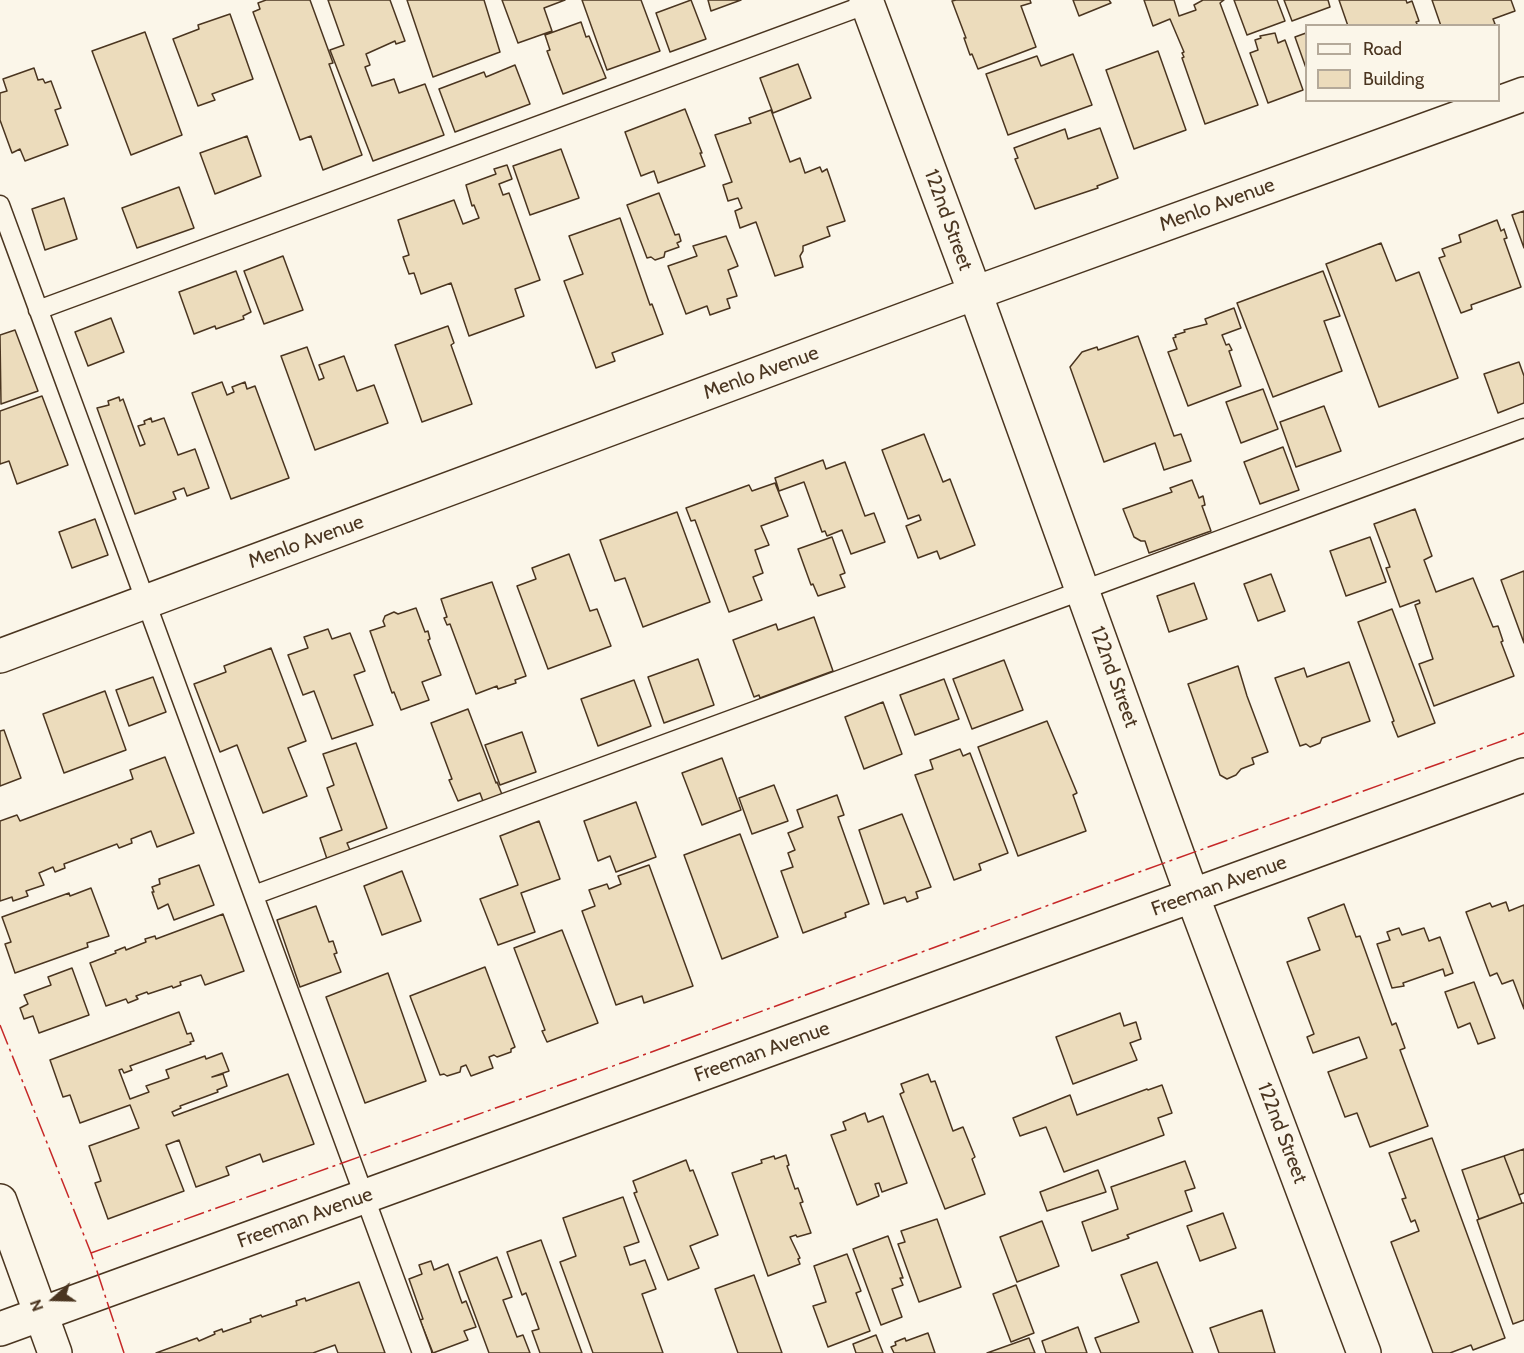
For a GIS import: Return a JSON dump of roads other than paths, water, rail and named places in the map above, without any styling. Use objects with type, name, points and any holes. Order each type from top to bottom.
[{"type":"street","name":"122nd Street","points":[[870,1],[1192,895],[1365,1353]]},
{"type":"street","name":"Menlo Avenue","points":[[0,656],[975,293],[1524,94]]},
{"type":"street","name":"Freeman Avenue","points":[[0,1329],[1524,775]]},
{"type":"street","points":[[0,1201],[55,1353]]},
{"type":"lane","points":[[38,310],[870,1]]},
{"type":"lane","points":[[0,205],[422,1353]]},
{"type":"lane","points":[[254,895],[1524,428]]}]
